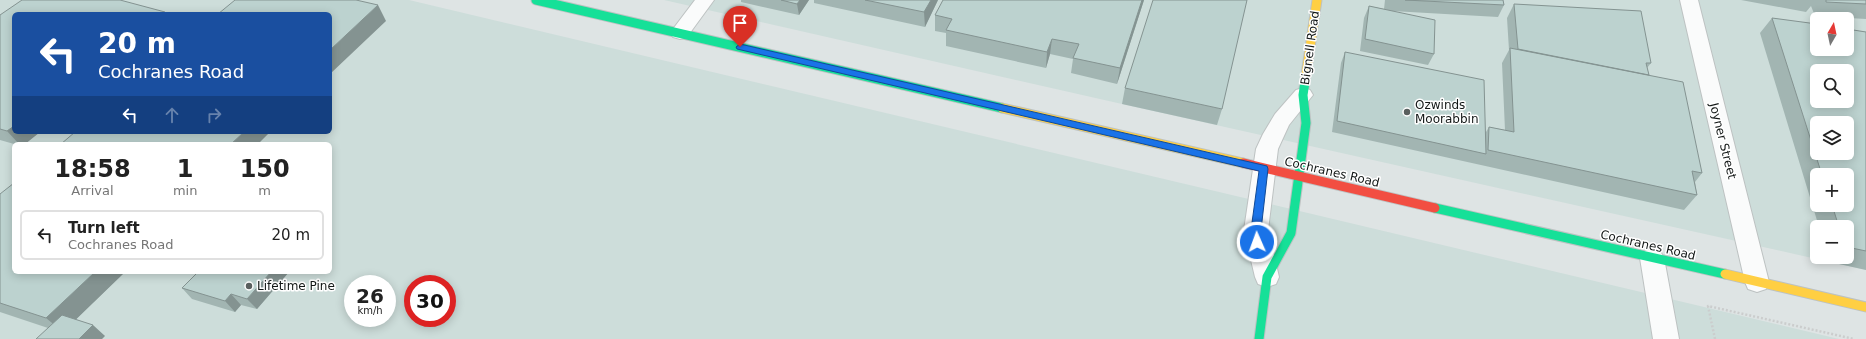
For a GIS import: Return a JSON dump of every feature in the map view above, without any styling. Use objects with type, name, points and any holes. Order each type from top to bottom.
[{"type":"street","name":"Cochranes Road","points":[[536,0],[1866,307]]},
{"type":"street","points":[[680,33],[705,0]]},
{"type":"street","name":"Bignell Road","points":[[1267,277],[1290,237],[1300,177],[1306,123],[1303,96],[1317,0]]},
{"type":"street","name":"Joyner Street","points":[[1689,0],[1757,282]]},
{"type":"street","name":"Bignell Road","points":[[1267,277],[1256,230],[1267,149],[1274,133],[1284,117],[1303,96]]},
{"type":"street","points":[[1652,258],[1666,339]]},
{"type":"street","points":[[1259,339],[1267,277]]},
{"type":"path","points":[[1715,339],[1708,306],[1854,339]]},
{"type":"shaded area","points":[[0,0],[409,0],[1839,339],[0,339]]},
{"type":"shaded area","points":[[664,0],[1866,0],[1866,270],[1839,264],[1854,264],[1854,220],[1810,220],[1810,258]]},
{"type":"building","points":[[22,0],[120,0],[165,12],[12,12],[12,127],[7,131],[0,129],[0,15]]},
{"type":"building","points":[[235,0],[356,0],[378,5],[332,48],[332,12],[220,12]]},
{"type":"building","points":[[781,0],[800,0],[797,4]]},
{"type":"building","points":[[865,0],[931,0],[924,12]]},
{"type":"building","points":[[943,0],[1142,0],[1120,68],[1073,58],[1079,44],[1052,39],[1047,52],[946,30],[952,19],[935,15]]},
{"type":"building","points":[[1153,0],[1247,0],[1222,109],[1125,88]]},
{"type":"building","points":[[1405,0],[1503,0],[1504,5]]},
{"type":"building","points":[[1826,0],[1866,0],[1866,4],[1826,2]]},
{"type":"building","points":[[1514,4],[1641,11],[1651,63],[1646,63],[1649,75],[1518,49]]},
{"type":"building","points":[[1369,6],[1435,20],[1434,54],[1365,39]]},
{"type":"building","points":[[1772,18],[1810,23],[1810,56],[1854,56],[1854,30],[1866,32],[1866,251],[1854,248],[1854,220],[1837,220],[1834,212],[1854,212],[1854,168],[1820,168],[1817,160],[1854,160],[1854,116],[1810,116],[1810,137]]},
{"type":"building","points":[[1510,48],[1683,82],[1702,173],[1692,171],[1697,195],[1488,150],[1489,127],[1514,132]]},
{"type":"building","name":"Ozwinds Moorabbin","points":[[1345,52],[1484,80],[1486,154],[1337,121]]},
{"type":"building","points":[[73,134],[242,134],[233,142],[63,142]]},
{"type":"building","points":[[12,185],[12,274],[93,274],[46,318],[0,303],[0,194]]},
{"type":"building","points":[[196,274],[269,274],[247,299],[231,294],[225,301],[182,288]]},
{"type":"building","points":[[62,315],[93,325],[79,339],[36,339]]},
{"type":"traffic: fast","points":[[536,0],[1002,108]]},
{"type":"traffic: fast","points":[[1259,339],[1267,277],[1291,233],[1306,123],[1303,95],[1306,75]]},
{"type":"traffic: fast","points":[[1435,208],[1725,274]]},
{"type":"traffic: slow","points":[[1306,75],[1317,0]]},
{"type":"traffic: slow","points":[[1002,108],[1243,163]]},
{"type":"traffic: slow","points":[[1725,274],[1866,307]]},
{"type":"traffic: jam","points":[[1243,163],[1435,208]]},
{"type":"place","name":"Ozwinds Moorabbin","points":[[1407,112]]},
{"type":"place","name":"Lifetime Pine","points":[[249,286]]},
{"type":"route","points":[[740,47],[1264,169],[1256,230],[1257,242]]}]
